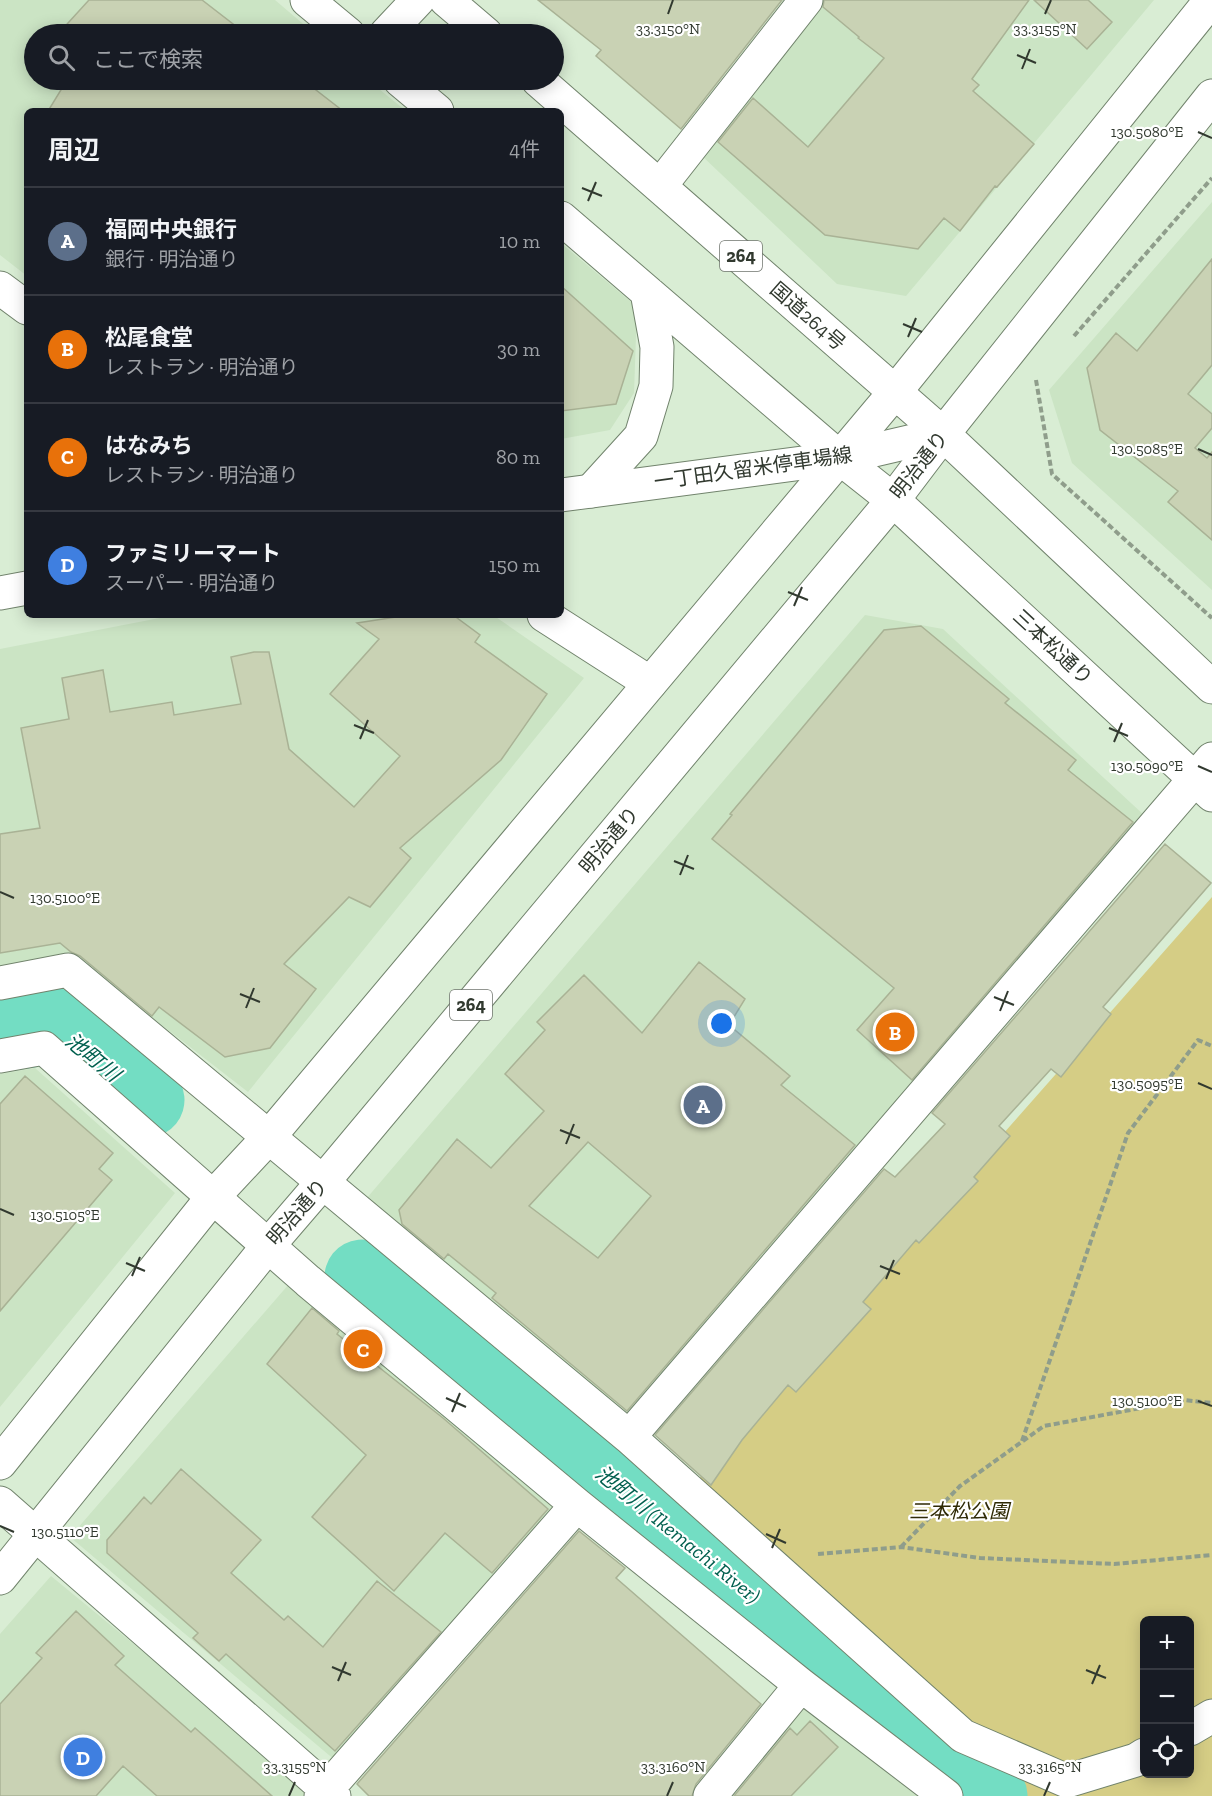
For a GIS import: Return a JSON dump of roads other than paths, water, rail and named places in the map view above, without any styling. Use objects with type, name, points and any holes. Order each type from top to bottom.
[{"type":"main road","points":[[307,0],[336,24]]},
{"type":"main road","points":[[395,24],[418,0]]},
{"type":"main road","points":[[446,0],[474,24]]},
{"type":"main road","points":[[660,186],[806,0]]},
{"type":"main road","points":[[0,1463],[212,1198],[268,1137],[895,392],[1211,0]]},
{"type":"main road","points":[[412,90],[433,108]]},
{"type":"main road","name":"国道264号","points":[[550,90],[943,434]]},
{"type":"main road","name":"明治通り","points":[[0,1578],[267,1247],[893,500],[1212,96]]},
{"type":"main road","points":[[564,221],[840,458],[893,500]]},
{"type":"main road","points":[[0,288],[24,306]]},
{"type":"main road","points":[[576,493],[641,436],[656,386],[657,347],[647,292]]},
{"type":"main road","points":[[943,434],[1212,687]]},
{"type":"main road","name":"一丁田久留米停車場線","points":[[576,493],[840,458],[943,434]]},
{"type":"main road","name":"三本松通り","points":[[893,500],[1206,777]]},
{"type":"main road","points":[[0,594],[24,589]]},
{"type":"main road","points":[[549,618],[650,683]]},
{"type":"main road","points":[[629,1437],[1206,777]]},
{"type":"main road","points":[[0,983],[68,970],[629,1437],[963,1736],[1067,1781],[1140,1758]]},
{"type":"main road","points":[[0,1056],[44,1048],[267,1247],[577,1505],[801,1685],[946,1796]]},
{"type":"main road","points":[[0,1503],[327,1794],[577,1505]]},
{"type":"main road","points":[[710,1796],[801,1685]]},
{"type":"main road","points":[[1194,1727],[1212,1716]]},
{"type":"waterway","name":"池町川","points":[[0,1035],[56,1026],[147,1100]]},
{"type":"waterway","name":"池町川 (Ikemachi River)","points":[[362,1277],[871,1692],[990,1796]]},
{"type":"place","name":"松尾食堂","points":[[895,1032]]},
{"type":"place","name":"福岡中央銀行","points":[[703,1105]]},
{"type":"place","name":"はなみち","points":[[363,1349]]},
{"type":"place","name":"ファミリーマート","points":[[83,1757]]},
{"type":"park label","name":"三本松公園","points":[[959,1511]]}]
